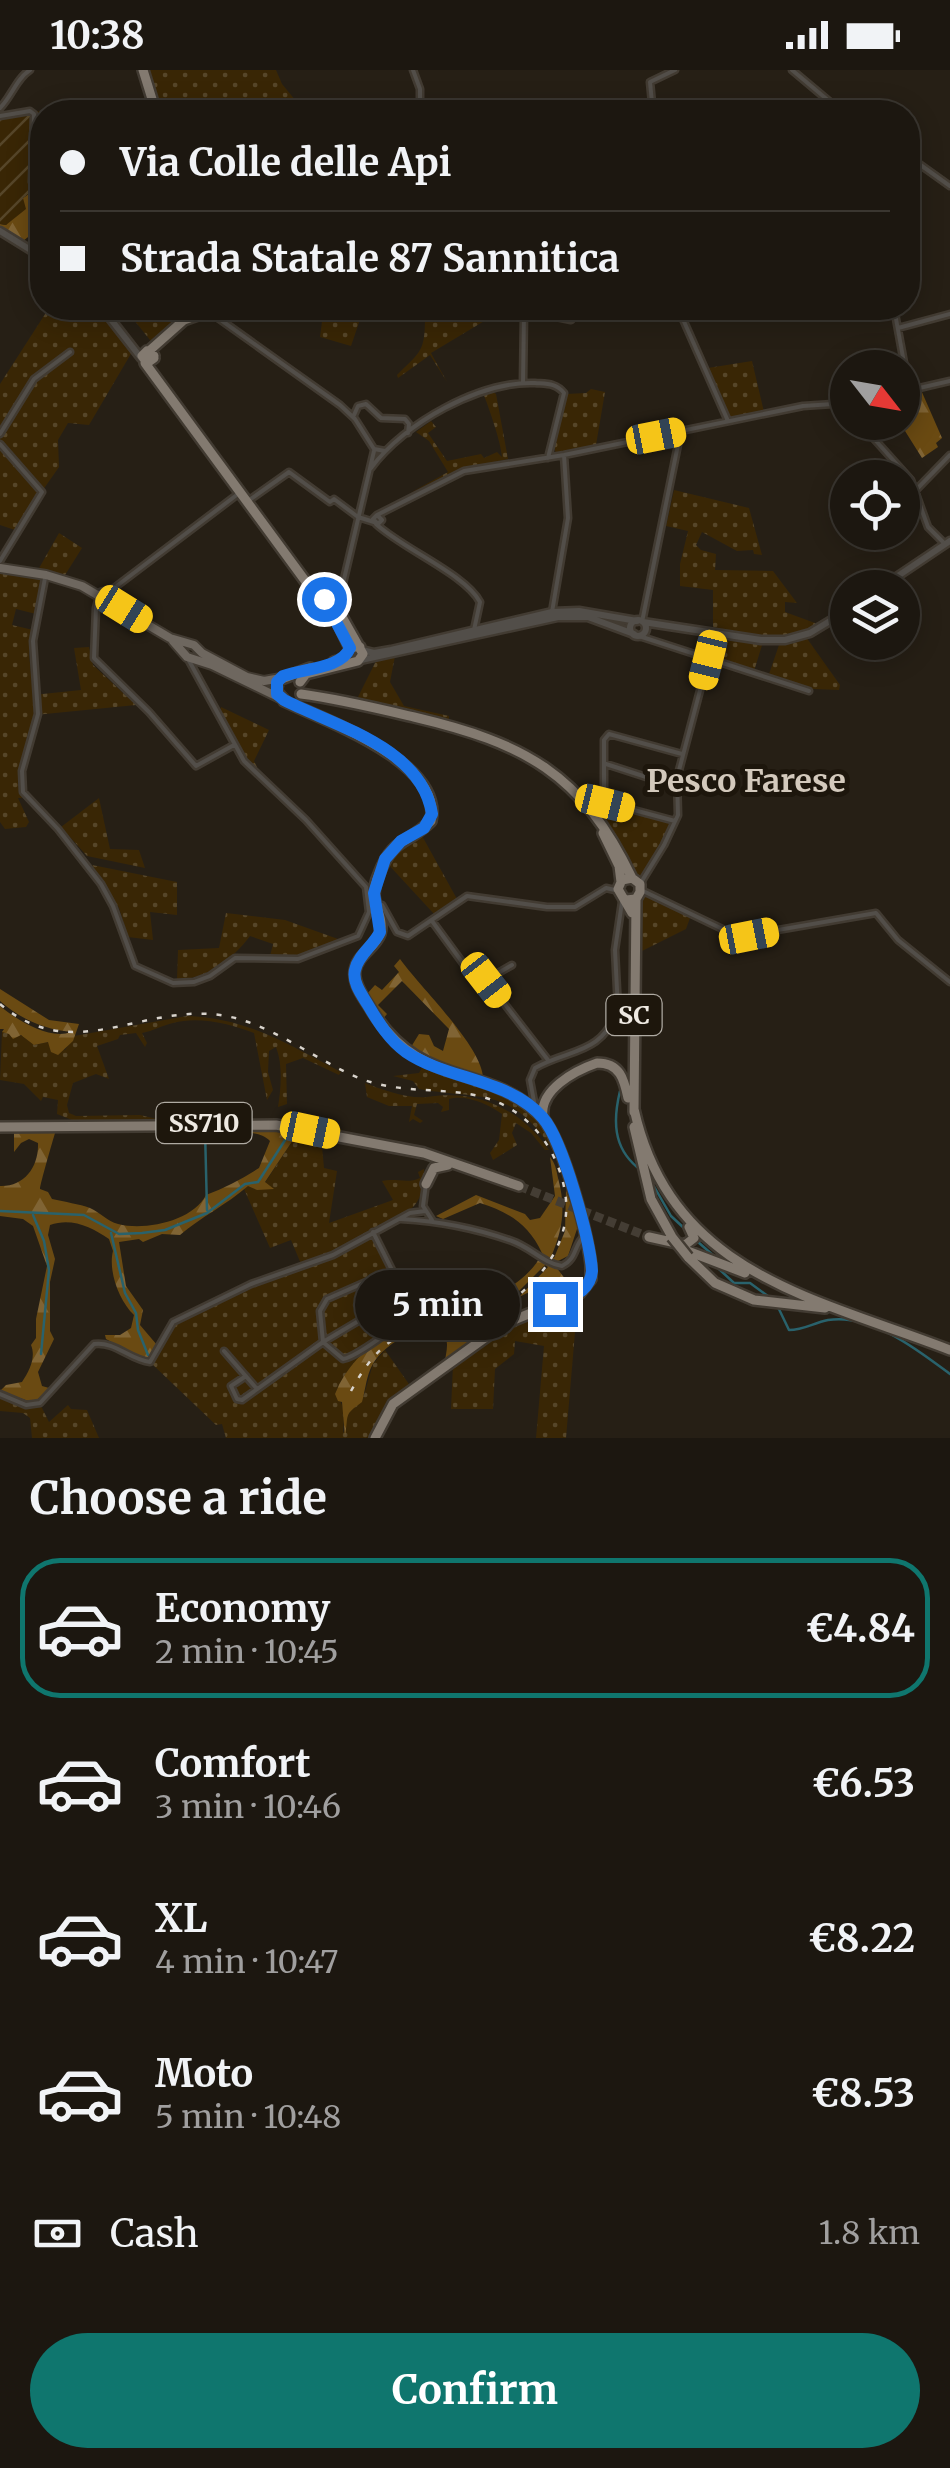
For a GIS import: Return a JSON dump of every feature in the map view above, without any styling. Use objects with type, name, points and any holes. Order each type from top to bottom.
[{"type":"main road","points":[[143,70],[152,100]]},
{"type":"main road","points":[[175,328],[177,320]]},
{"type":"main road","points":[[187,320],[148,357],[156,374],[306,578],[332,598],[356,653]]},
{"type":"main road","points":[[0,565],[46,574],[103,597],[190,652],[402,762],[431,804],[431,821],[391,849],[376,882],[380,932],[355,970],[360,991],[378,1022],[405,1051],[434,1067],[512,1096],[539,1114],[558,1146],[592,1271],[580,1293],[504,1324],[410,1391],[389,1409],[374,1438]]},
{"type":"main road","points":[[190,652],[247,677],[264,680],[340,661],[356,653]]},
{"type":"main road","points":[[282,700],[292,701],[306,674],[356,653]]},
{"type":"main road","points":[[283,677],[301,689],[315,714]]},
{"type":"main road","points":[[282,700],[276,688],[283,677]]},
{"type":"main road","name":"SC","points":[[301,689],[490,737],[528,755],[552,772],[569,785],[596,817],[615,841],[633,892],[634,1108]]},
{"type":"main road","points":[[315,714],[312,706],[323,697]]},
{"type":"main road","name":"SC","points":[[596,817],[616,857],[618,886]]},
{"type":"main road","points":[[618,886],[633,892]]},
{"type":"main road","points":[[618,886],[618,891],[633,892]]},
{"type":"main road","points":[[539,1114],[550,1092],[590,1065],[605,1063],[619,1071],[651,1199],[688,1257],[715,1283],[767,1303],[812,1305],[870,1320]]},
{"type":"main road","points":[[634,1108],[634,1122],[656,1184],[694,1232],[694,1238],[685,1245],[649,1236],[950,1350]]},
{"type":"main road","points":[[634,1108],[654,1170],[686,1218],[732,1260],[794,1292]]},
{"type":"main road","name":"SS710","points":[[0,1126],[276,1125],[406,1149],[519,1186]]},
{"type":"main road","points":[[406,1149],[424,1162],[426,1184]]},
{"type":"main road","points":[[426,1184],[434,1168],[440,1165],[466,1168]]},
{"type":"street","points":[[0,108],[21,76],[30,70]]},
{"type":"street","points":[[412,70],[420,100]]},
{"type":"street","points":[[649,100],[650,82],[675,70]]},
{"type":"street","points":[[792,70],[828,100]]},
{"type":"street","points":[[0,116],[30,111]]},
{"type":"street","points":[[920,165],[950,186]]},
{"type":"street","points":[[0,231],[30,250]]},
{"type":"street","points":[[898,328],[950,314]]},
{"type":"street","points":[[112,320],[131,344],[148,357]]},
{"type":"street","points":[[220,320],[340,405],[355,419],[374,449],[344,574],[332,598]]},
{"type":"street","points":[[523,383],[524,320]]},
{"type":"street","points":[[683,320],[728,421]]},
{"type":"street","points":[[896,320],[901,350]]},
{"type":"street","points":[[0,434],[34,380],[70,352]]},
{"type":"street","points":[[920,388],[950,381]]},
{"type":"street","points":[[372,468],[384,451],[423,422],[488,388],[523,383],[549,384],[564,393],[548,458]]},
{"type":"street","points":[[340,405],[356,408],[366,404],[380,418],[423,422]]},
{"type":"street","points":[[248,501],[290,472],[358,518],[378,519],[386,511],[464,471],[564,455],[802,406],[830,404]]},
{"type":"street","points":[[355,419],[356,408]]},
{"type":"street","points":[[408,422],[408,433]]},
{"type":"street","points":[[641,628],[682,430]]},
{"type":"street","points":[[876,440],[894,460]]},
{"type":"street","points":[[0,444],[42,492],[0,565]]},
{"type":"street","points":[[374,449],[384,451]]},
{"type":"street","points":[[552,612],[568,518],[564,455]]},
{"type":"street","points":[[920,486],[950,455]]},
{"type":"street","points":[[234,744],[196,766],[149,712],[100,667],[92,646],[103,597],[242,491]]},
{"type":"street","points":[[907,570],[947,544],[928,527],[920,502]]},
{"type":"street","points":[[378,519],[390,535],[474,592],[480,606],[474,630]]},
{"type":"street","points":[[46,574],[33,641],[38,714],[22,771],[23,792],[58,829],[100,884],[113,906],[134,966],[173,983],[210,976],[235,958],[304,958],[358,936],[369,912],[362,880],[259,777],[234,744],[190,652]]},
{"type":"street","points":[[103,597],[114,588]]},
{"type":"street","points":[[356,653],[374,653],[552,612],[579,611],[641,628],[652,642],[810,692]]},
{"type":"street","points":[[356,653],[558,616],[641,628],[663,624],[761,640],[785,640],[830,621]]},
{"type":"street","points":[[539,1114],[530,1076],[535,1068],[590,1047],[618,1009],[615,950],[633,892],[680,806],[677,787],[683,754],[708,660]]},
{"type":"street","points":[[675,821],[605,803],[604,740],[608,734],[683,754]]},
{"type":"street","points":[[604,763],[677,787]]},
{"type":"street","points":[[382,905],[400,935],[408,936],[467,896],[575,907],[606,888],[618,886]]},
{"type":"street","points":[[633,892],[735,935],[749,936],[876,913],[898,940],[950,982]]},
{"type":"street","points":[[432,921],[464,966],[486,980],[548,1060]]},
{"type":"street","points":[[486,980],[512,965]]},
{"type":"street","points":[[411,1216],[426,1184]]},
{"type":"street","points":[[423,1195],[424,1211],[435,1222]]},
{"type":"street","points":[[0,1394],[26,1405],[40,1403],[94,1344],[110,1345],[142,1362],[150,1362],[177,1320],[251,1284],[334,1255],[373,1232],[424,1211]]},
{"type":"street","points":[[411,1216],[511,1240],[562,1266],[572,1258],[584,1236]]},
{"type":"street","points":[[373,1232],[417,1313],[354,1357],[344,1359],[322,1342],[320,1310],[327,1299],[391,1271]]},
{"type":"street","points":[[246,1376],[230,1386],[235,1398],[242,1400],[322,1342],[404,1294]]},
{"type":"street","points":[[370,1315],[382,1334]]},
{"type":"street","points":[[224,1351],[258,1389]]},
{"type":"shaded area","points":[[147,70],[276,70],[295,100],[156,100]]},
{"type":"shaded area","points":[[30,112],[30,193],[23,198],[26,209],[6,225],[0,224],[0,119]]},
{"type":"shaded area","points":[[41,320],[108,320],[132,352],[89,425],[68,423],[58,440],[59,467],[15,530],[0,525],[0,384]]},
{"type":"shaded area","points":[[134,320],[174,320],[170,328],[154,345]]},
{"type":"shaded area","points":[[322,320],[360,320],[351,346],[320,337]]},
{"type":"shaded area","points":[[425,320],[486,320],[431,353],[447,382],[430,355],[398,378],[420,350]]},
{"type":"shaded area","points":[[752,361],[764,412],[729,417],[708,368]]},
{"type":"shaded area","points":[[591,389],[605,392],[596,445],[556,453],[566,394]]},
{"type":"shaded area","points":[[490,390],[496,394],[508,459],[461,469],[410,493],[448,472],[429,441],[416,432],[431,421],[436,427],[428,433],[447,461],[481,454],[484,458],[497,452],[502,457],[483,393]]},
{"type":"shaded area","points":[[674,490],[749,508],[762,555],[754,554],[753,550],[737,551],[702,532],[696,545],[716,554],[715,570],[773,571],[797,603],[785,602],[785,612],[817,627],[774,638],[713,628],[713,590],[680,586],[680,564],[688,531],[666,526]]},
{"type":"shaded area","points":[[59,533],[82,548],[60,583],[43,580],[36,614],[16,609],[12,625],[33,630],[29,654],[33,695],[81,690],[74,648],[89,647],[93,665],[136,705],[35,715],[18,777],[22,798],[18,798],[29,822],[26,827],[5,829],[0,822],[0,572],[34,577]]},
{"type":"shaded area","points":[[713,634],[763,642],[754,671],[712,659]]},
{"type":"shaded area","points":[[806,637],[840,685],[839,690],[813,689],[768,677],[780,642]]},
{"type":"shaded area","points":[[395,656],[390,682],[404,706],[449,716],[449,720],[357,699],[376,661]]},
{"type":"shaded area","points":[[221,707],[269,730],[254,761],[259,771],[248,760],[220,712]]},
{"type":"shaded area","points":[[99,798],[110,849],[139,850],[145,868],[87,856],[61,827]]},
{"type":"shaded area","points":[[611,809],[671,823],[639,879],[632,875],[616,837],[601,819],[609,818]]},
{"type":"shaded area","points":[[421,834],[457,899],[435,915],[386,862],[392,853]]},
{"type":"shaded area","points":[[92,865],[177,882],[177,915],[150,912],[153,940],[128,937],[119,908]]},
{"type":"shaded area","points":[[643,895],[690,918],[686,929],[640,952],[638,900]]},
{"type":"shaded area","points":[[226,913],[285,920],[338,939],[306,953],[279,957],[270,956],[273,944],[250,936],[218,966],[198,976],[177,980],[178,950],[219,948]]},
{"type":"shaded area","points":[[187,1016],[249,1027],[341,1072],[339,1075],[303,1058],[286,1064],[287,1104],[278,1107],[281,1084],[276,1047],[269,1051],[268,1072],[273,1090],[267,1100],[254,1033],[193,1020],[142,1033],[145,1047],[136,1033],[120,1035],[97,1046],[109,1079],[96,1074],[73,1083],[67,1105],[69,1113],[76,1116],[140,1115],[165,1121],[77,1122],[57,1114],[58,1100],[43,1097],[41,1101],[24,1084],[0,1080],[2,1032],[28,1037],[34,1045],[48,1042],[65,1050],[74,1036]]},
{"type":"shaded area","points":[[424,1064],[482,1084],[515,1101],[542,1127],[554,1146],[552,1149],[537,1129],[508,1105],[478,1096],[419,1089],[413,1081],[393,1076],[419,1073]]},
{"type":"shaded area","points":[[365,1083],[412,1097],[463,1096],[496,1105],[525,1123],[549,1150],[516,1123],[512,1133],[517,1145],[493,1160],[490,1153],[499,1140],[502,1114],[496,1110],[477,1101],[456,1098],[449,1099],[449,1110],[441,1112],[443,1107],[438,1103],[417,1104],[414,1115],[423,1121],[409,1122],[412,1106],[389,1106],[367,1097]]},
{"type":"shaded area","points":[[299,1131],[321,1135],[324,1168],[337,1171],[329,1223],[393,1200],[382,1181],[416,1180],[420,1178],[418,1172],[424,1169],[417,1202],[378,1229],[301,1264],[291,1240],[270,1248],[244,1189],[248,1185],[257,1190],[271,1187],[265,1183]]},
{"type":"shaded area","points":[[376,1233],[403,1289],[429,1313],[373,1345],[351,1367],[335,1394],[343,1407],[343,1433],[346,1415],[364,1395],[373,1364],[385,1350],[411,1387],[372,1438],[226,1438],[222,1424],[216,1425],[152,1364],[176,1324],[191,1315],[240,1291],[338,1255]]},
{"type":"shaded area","points":[[578,1297],[566,1438],[536,1438],[544,1346],[515,1341],[514,1354],[495,1369],[493,1409],[451,1409],[453,1365],[505,1326]]},
{"type":"shaded area","points":[[0,1396],[24,1406],[41,1406],[49,1422],[68,1405],[71,1409],[87,1410],[99,1438],[32,1438],[30,1418],[23,1413],[0,1411]]},
{"type":"green space","points":[[30,193],[30,235],[23,241],[0,229],[0,224],[6,225]]},
{"type":"green space","points":[[920,390],[942,438],[936,443],[938,447],[922,458],[911,440],[920,440]]},
{"type":"green space","points":[[400,959],[462,1034],[483,1079],[435,1066],[401,1045],[405,1042],[411,1047],[419,1034],[429,1035],[434,1046],[443,1051],[449,1029],[402,981],[378,1005],[387,1014],[382,1020],[402,1041],[383,1024],[366,995],[375,985],[382,990],[399,972],[394,966]]},
{"type":"green space","points":[[0,989],[49,1020],[79,1024],[73,1041],[58,1055],[51,1052],[48,1042],[34,1045],[21,1035],[13,1039],[2,1032],[0,1006],[44,1031],[71,1032],[25,1018],[0,1001]]},
{"type":"green space","points":[[226,1126],[299,1131],[265,1182],[274,1189],[248,1186],[180,1235],[162,1234],[143,1242],[119,1242],[126,1286],[143,1310],[140,1325],[157,1345],[147,1360],[106,1339],[105,1335],[120,1335],[131,1328],[134,1315],[116,1285],[109,1239],[81,1224],[58,1223],[50,1225],[48,1235],[55,1259],[50,1282],[50,1331],[54,1339],[38,1372],[42,1386],[49,1388],[34,1403],[0,1391],[6,1385],[22,1382],[30,1368],[47,1266],[33,1226],[23,1219],[0,1216],[0,1186],[23,1179],[38,1152],[38,1143],[29,1139],[14,1152],[14,1130],[55,1133],[40,1189],[52,1199],[90,1208],[118,1224],[141,1226],[180,1217],[206,1195],[259,1168],[270,1141]]},
{"type":"green space","points":[[550,1157],[557,1171],[562,1208],[561,1227],[551,1257],[554,1258],[565,1231],[566,1190],[578,1226],[568,1256],[556,1262],[566,1280],[560,1285],[554,1280],[519,1297],[548,1267],[545,1265],[517,1293],[513,1290],[505,1299],[495,1299],[522,1279],[542,1253],[531,1235],[509,1215],[480,1203],[443,1219],[436,1216],[476,1195],[525,1214],[530,1220],[540,1218],[555,1196]]},
{"type":"green space","points":[[469,1307],[478,1311],[464,1327],[471,1342],[445,1362],[446,1340],[437,1328],[408,1335],[381,1353],[370,1370],[362,1402],[348,1416],[345,1436],[342,1402],[335,1394],[357,1359],[372,1345],[408,1324]]},
{"type":"waterway","points":[[620,1091],[616,1112],[619,1142],[637,1167]]},
{"type":"waterway","points":[[205,1130],[207,1210]]},
{"type":"waterway","points":[[0,1211],[84,1215],[119,1234],[165,1230],[207,1213],[245,1184],[258,1182],[289,1134]]},
{"type":"waterway","points":[[652,1183],[671,1216],[685,1229]]},
{"type":"waterway","points":[[33,1215],[44,1241],[49,1270],[41,1354]]},
{"type":"waterway","points":[[111,1233],[125,1293],[136,1313],[148,1355]]},
{"type":"waterway","points":[[698,1242],[714,1256]]},
{"type":"waterway","points":[[719,1269],[734,1283],[750,1283],[772,1299]]},
{"type":"waterway","points":[[777,1305],[789,1330],[828,1320],[861,1322],[893,1335],[950,1374]]},
{"type":"tunnel","points":[[519,1186],[649,1237]]},
{"type":"railway","points":[[0,1004],[27,1022],[81,1032],[162,1017],[220,1015],[256,1025],[374,1083],[479,1096],[513,1110],[549,1149],[566,1200],[564,1229],[553,1255],[515,1298]]},
{"type":"railway","points":[[351,1391],[374,1357],[399,1336],[430,1323],[470,1314]]},
{"type":"district","name":"Pesco Farese","points":[[746,781]]},
{"type":"route","points":[[324,599],[340,625],[350,648],[348,654],[340,661],[283,676],[277,682],[277,694],[391,753],[411,771],[431,804],[432,814],[424,828],[401,841],[385,859],[374,893],[382,924],[377,940],[358,962],[355,979],[378,1022],[405,1051],[434,1067],[512,1096],[535,1110],[549,1126],[569,1178],[592,1271],[586,1288],[555,1304]]}]
